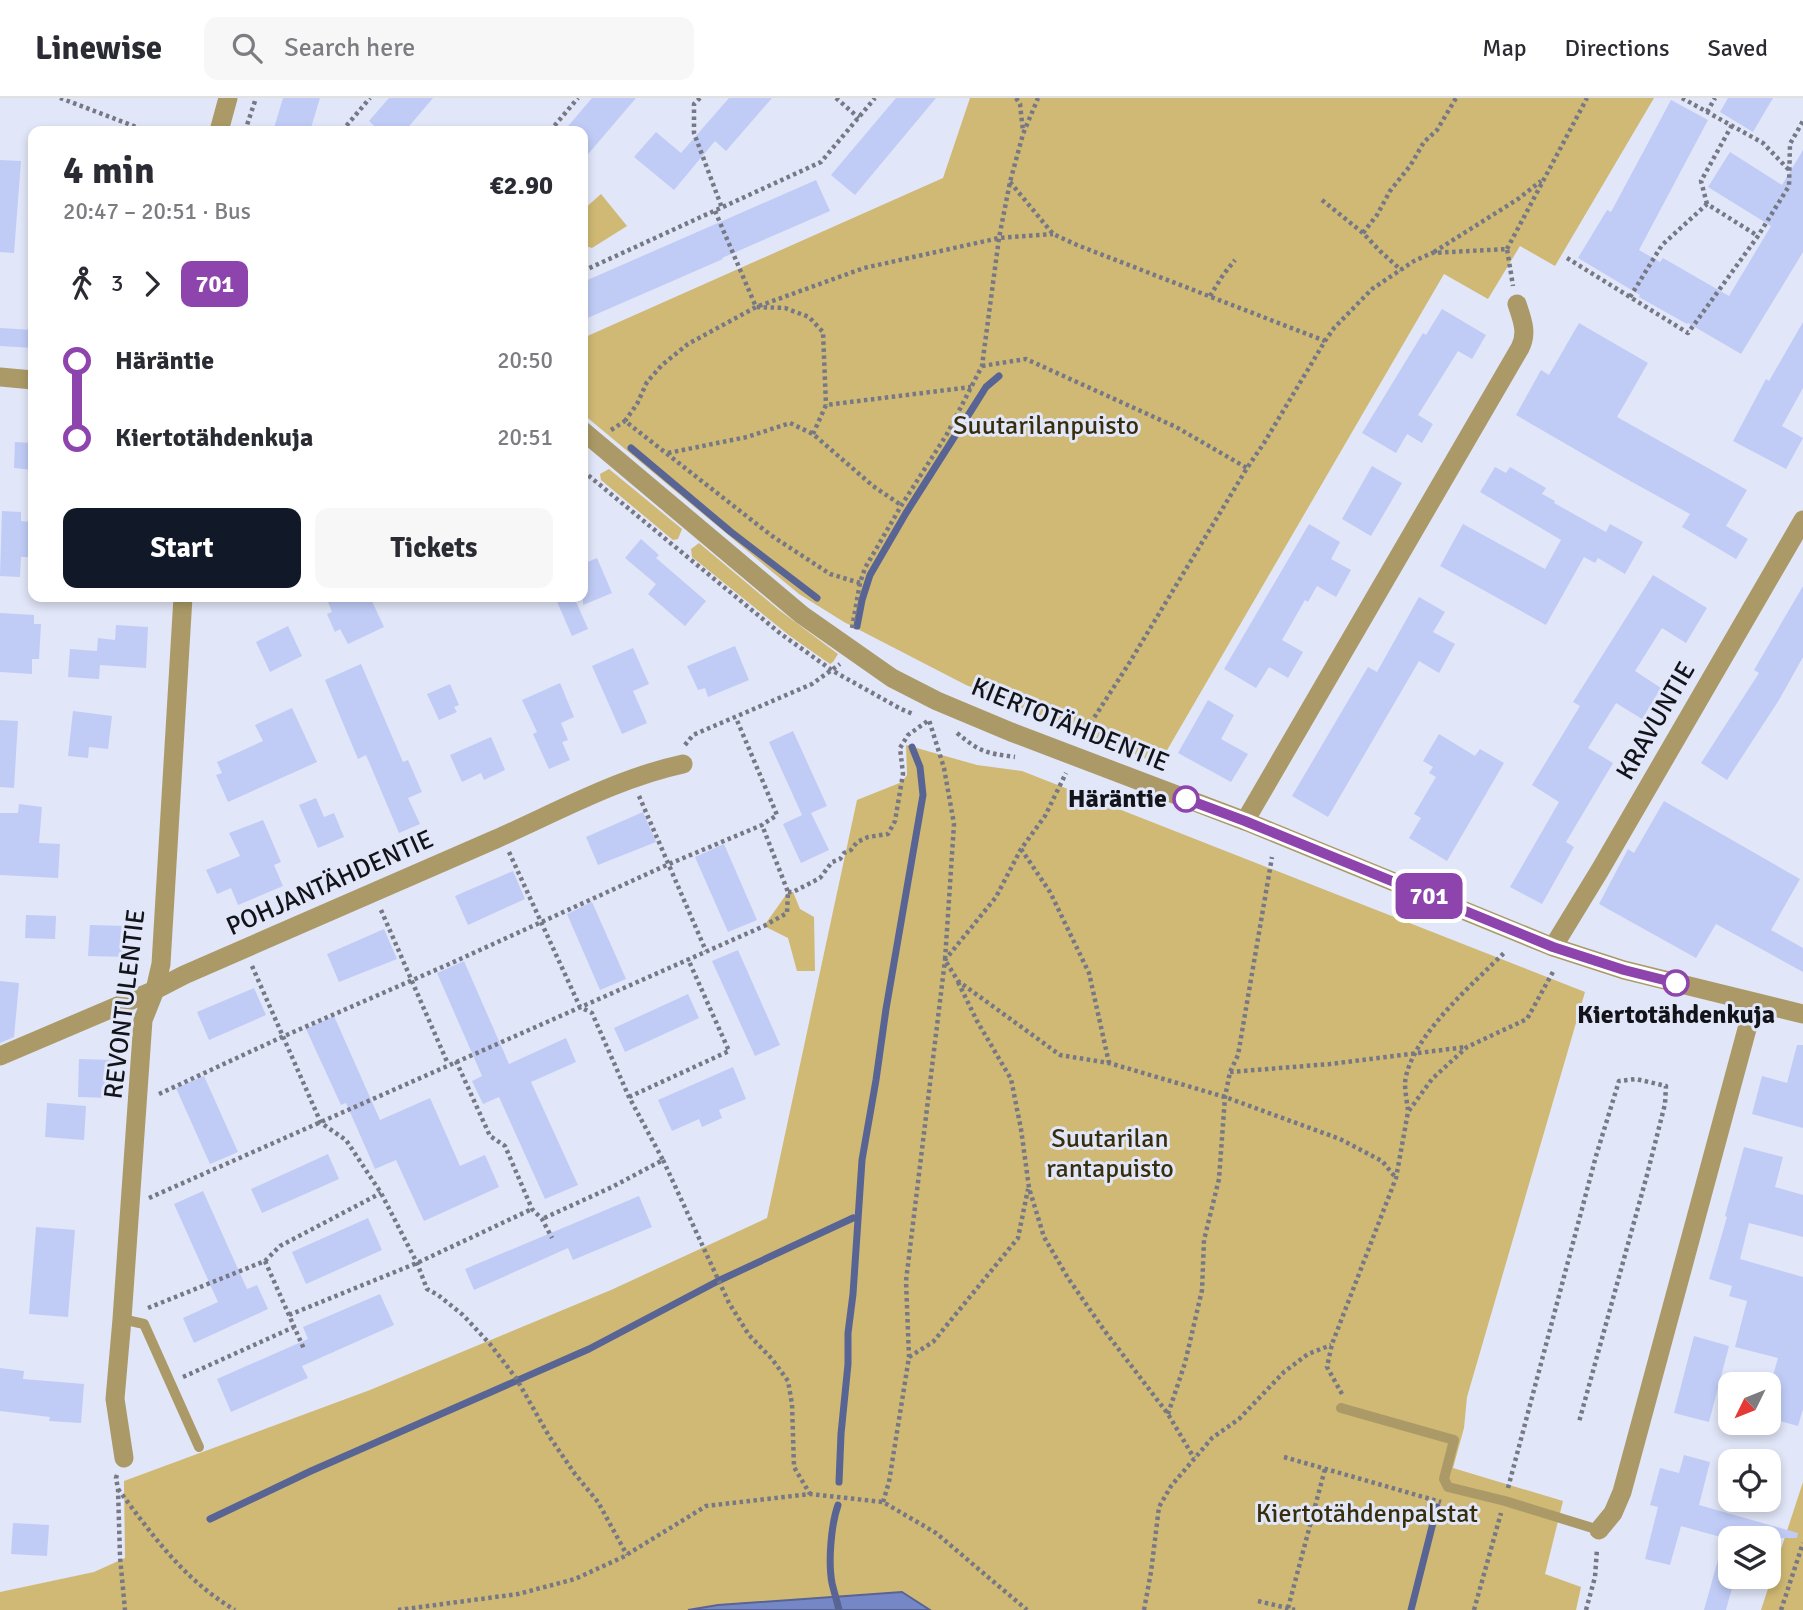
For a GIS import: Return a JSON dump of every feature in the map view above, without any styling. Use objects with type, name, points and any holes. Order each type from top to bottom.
[{"type":"street","points":[[220,126],[228,98]]},
{"type":"street","points":[[1245,821],[1520,348],[1525,338],[1517,304]]},
{"type":"street","points":[[0,377],[28,380]]},
{"type":"street","name":"KIERTOTÄHDENTIE","points":[[588,436],[802,615],[892,678],[937,701],[1245,821],[1553,947],[1624,970],[1803,1014]]},
{"type":"street","name":"KRAVUNTIE","points":[[1553,947],[1601,870],[1803,520]]},
{"type":"street","name":"REVONTULENTIE","points":[[124,1458],[115,1399],[130,1316],[144,1020],[161,964],[183,602]]},
{"type":"street","name":"POHJANTÄHDENTIE","points":[[0,1056],[632,779],[683,764]]},
{"type":"street","points":[[1599,1530],[1613,1513],[1622,1492],[1754,1003]]},
{"type":"lane","points":[[130,1316],[144,1324],[199,1447]]},
{"type":"lane","points":[[1341,1408],[1454,1440],[1444,1479],[1448,1487],[1599,1530]]},
{"type":"path","points":[[60,98],[134,126]]},
{"type":"path","points":[[247,126],[256,98]]},
{"type":"path","points":[[346,126],[370,98]]},
{"type":"path","points":[[554,126],[578,98]]},
{"type":"path","points":[[687,98],[694,104]]},
{"type":"path","points":[[700,98],[694,104],[694,133],[722,208]]},
{"type":"path","points":[[836,98],[859,118]]},
{"type":"path","points":[[588,269],[821,162],[875,98]]},
{"type":"path","points":[[1016,98],[1020,104],[1023,134]]},
{"type":"path","points":[[663,768],[693,735],[812,684],[840,665],[850,649],[854,638],[851,630],[860,583],[870,560],[947,434],[982,366],[999,238],[1010,183],[1023,134],[1038,98]]},
{"type":"path","points":[[1363,233],[1424,142],[1437,130],[1456,98]]},
{"type":"path","points":[[1517,304],[1507,249],[1587,98]]},
{"type":"path","points":[[1682,98],[1763,143],[1789,171]]},
{"type":"path","points":[[1707,112],[1715,98]]},
{"type":"path","points":[[1567,258],[1688,333],[1758,236],[1789,186],[1790,144],[1803,121]]},
{"type":"path","points":[[1732,125],[1701,181],[1707,204],[1758,236]]},
{"type":"path","points":[[1083,735],[1334,328],[1372,289],[1518,199],[1544,179]]},
{"type":"path","points":[[1010,183],[1053,234],[1325,341]]},
{"type":"path","points":[[1322,200],[1363,233],[1401,270]]},
{"type":"path","points":[[1630,297],[1662,245],[1707,204]]},
{"type":"path","points":[[715,211],[756,307]]},
{"type":"path","points":[[860,583],[830,573],[772,536],[625,421],[647,382],[662,365],[688,344],[756,307],[864,268],[999,238],[1053,234]]},
{"type":"path","points":[[1432,253],[1507,249]]},
{"type":"path","points":[[1210,296],[1235,260]]},
{"type":"path","points":[[756,307],[785,308],[809,317],[823,332],[827,405],[813,434]]},
{"type":"path","points":[[982,366],[1026,359],[1176,427],[1247,468]]},
{"type":"path","points":[[827,405],[972,387]]},
{"type":"path","points":[[667,454],[747,437],[790,423],[813,434],[873,486],[901,506]]},
{"type":"path","points":[[155,1096],[669,864],[762,825],[777,815],[736,718]]},
{"type":"path","points":[[788,892],[820,878],[832,862],[840,859],[857,842],[888,834],[895,821],[903,774],[900,748],[908,735],[929,720],[944,768],[954,824],[945,960],[905,1281],[909,1357],[889,1482],[883,1502]]},
{"type":"path","points":[[945,960],[996,897],[1021,849],[1045,816],[1066,772]]},
{"type":"path","points":[[632,779],[706,951]]},
{"type":"path","points":[[148,1198],[764,926],[787,913],[788,892],[762,825]]},
{"type":"path","points":[[502,836],[580,1007],[592,1013],[629,1097],[663,1160],[729,1303],[748,1335],[772,1359],[788,1381],[792,1404],[794,1466],[810,1494]]},
{"type":"path","points":[[1021,849],[1050,892],[1088,973],[1109,1063]]},
{"type":"path","points":[[1168,1414],[1185,1363],[1202,1290],[1204,1240],[1219,1179],[1225,1097],[1230,1072],[1238,1055],[1272,857]]},
{"type":"path","points":[[373,893],[448,1064]]},
{"type":"path","points":[[244,949],[321,1123],[346,1140],[381,1193],[417,1263],[427,1289],[463,1315],[490,1344],[518,1381],[562,1455],[598,1503],[627,1555]]},
{"type":"path","points":[[1341,1408],[1342,1395],[1327,1367],[1332,1344],[1396,1178],[1408,1112],[1405,1083],[1414,1053],[1443,1015],[1505,952]]},
{"type":"path","points":[[629,1097],[729,1051],[688,959]]},
{"type":"path","points":[[945,960],[1011,1079],[1021,1129],[1028,1188],[1044,1237],[1104,1330],[1168,1414],[1194,1458]]},
{"type":"path","points":[[1408,1112],[1432,1079],[1467,1047],[1527,1019],[1554,970]]},
{"type":"path","points":[[958,981],[1060,1055],[1109,1063],[1225,1097],[1340,1139],[1382,1161],[1396,1178]]},
{"type":"path","points":[[1230,1072],[1330,1064],[1467,1047]]},
{"type":"path","points":[[456,1061],[490,1136],[505,1146],[532,1209],[542,1219],[552,1238]]},
{"type":"path","points":[[1474,1610],[1600,1143],[1619,1081],[1636,1079],[1666,1086],[1665,1104],[1579,1422]]},
{"type":"path","points":[[542,1219],[663,1160]]},
{"type":"path","points":[[909,1357],[933,1342],[1018,1238],[1028,1188]]},
{"type":"path","points":[[130,1316],[265,1261],[280,1246],[381,1193]]},
{"type":"path","points":[[289,1315],[417,1263],[532,1209]]},
{"type":"path","points":[[265,1261],[304,1349]]},
{"type":"path","points":[[170,1383],[294,1327]]},
{"type":"path","points":[[1144,1610],[1158,1507],[1171,1486],[1212,1438],[1239,1419],[1284,1372],[1308,1354],[1332,1344]]},
{"type":"path","points":[[1284,1457],[1450,1504]]},
{"type":"path","points":[[124,1458],[116,1478],[125,1610]]},
{"type":"path","points":[[1288,1608],[1325,1469]]},
{"type":"path","points":[[118,1489],[172,1559],[216,1599],[235,1610]]},
{"type":"path","points":[[398,1610],[518,1594],[575,1579],[627,1555],[705,1506],[810,1494],[883,1502],[936,1533],[1027,1610]]},
{"type":"path","points":[[1487,1515],[1500,1519]]},
{"type":"path","points":[[1586,1610],[1595,1577],[1599,1530]]},
{"type":"path","points":[[1781,1610],[1803,1543]]},
{"type":"path","points":[[1258,1601],[1295,1610]]},
{"type":"green space","name":"Suutarilanpuisto","points":[[970,98],[1654,98],[1555,266],[1520,246],[1488,299],[1444,274],[1159,764],[966,685],[844,622],[799,594],[588,418],[588,336],[943,178]]},
{"type":"green space","points":[[601,194],[627,226],[592,248],[588,247],[588,206]]},
{"type":"green space","points":[[609,469],[682,529],[678,539],[673,540],[601,480],[600,474]]},
{"type":"green space","points":[[699,543],[779,610],[838,654],[833,662],[830,664],[790,636],[692,557],[691,549]]},
{"type":"green space","name":"Suutarilan rantapuisto","points":[[906,745],[977,765],[1022,771],[1585,992],[1467,1397],[1464,1428],[1453,1468],[1563,1501],[1545,1574],[1581,1587],[1576,1610],[930,1610],[902,1592],[718,1605],[688,1610],[0,1610],[0,1592],[94,1572],[125,1558],[124,1481],[370,1390],[611,1290],[767,1218],[857,800],[902,782],[907,775]]},
{"type":"green space","points":[[788,892],[793,892],[800,909],[814,917],[815,971],[797,971],[788,938],[764,926]]},
{"type":"green space","points":[[1803,1482],[1803,1610],[1761,1610],[1768,1589],[1781,1589],[1781,1549]]},
{"type":"water","points":[[902,1592],[930,1610],[688,1610],[718,1605]]},
{"type":"building","points":[[283,98],[320,98],[312,126],[275,126]]},
{"type":"building","points":[[389,98],[433,98],[409,126],[374,126],[369,121]]},
{"type":"building","points":[[592,98],[636,98],[588,154],[588,126],[568,126]]},
{"type":"building","points":[[729,98],[772,98],[726,151],[715,141],[674,190],[634,157],[656,132],[681,153]]},
{"type":"building","points":[[896,98],[936,98],[855,195],[831,175]]},
{"type":"building","points":[[1728,98],[1773,98],[1753,132],[1720,112]]},
{"type":"building","points":[[1671,100],[1708,120],[1639,250],[1660,262],[1663,258],[1729,296],[1771,226],[1708,187],[1730,152],[1782,185],[1803,150],[1803,252],[1741,354],[1639,297],[1640,295],[1578,258],[1607,210],[1611,212]]},
{"type":"building","points":[[0,160],[21,161],[14,253],[0,252]]},
{"type":"building","points":[[816,180],[830,211],[588,318],[588,280]]},
{"type":"building","points":[[1442,309],[1486,335],[1472,359],[1458,351],[1418,415],[1433,424],[1422,443],[1407,434],[1396,453],[1362,433],[1423,333],[1426,335]]},
{"type":"building","points":[[1803,322],[1803,388],[1782,426],[1803,438],[1786,469],[1733,441],[1766,379],[1769,381]]},
{"type":"building","points":[[1579,323],[1648,363],[1617,417],[1747,490],[1726,526],[1748,539],[1736,559],[1682,527],[1690,514],[1516,415],[1541,370],[1549,375]]},
{"type":"building","points":[[0,328],[28,330],[28,348],[0,346]]},
{"type":"building","points":[[15,442],[28,443],[28,469],[14,468]]},
{"type":"building","points":[[1372,466],[1402,483],[1371,536],[1342,519]]},
{"type":"building","points":[[1495,467],[1506,473],[1510,467],[1546,488],[1542,494],[1555,501],[1554,503],[1606,532],[1610,524],[1643,542],[1625,574],[1598,558],[1595,563],[1584,557],[1546,625],[1440,566],[1463,524],[1545,569],[1561,540],[1480,492]]},
{"type":"building","points":[[2,511],[21,512],[21,521],[28,522],[28,557],[21,557],[20,577],[0,576]]},
{"type":"building","points":[[1309,524],[1340,542],[1331,559],[1351,570],[1336,597],[1317,586],[1308,602],[1305,600],[1282,640],[1303,652],[1288,678],[1269,667],[1256,688],[1224,669]]},
{"type":"building","points":[[641,539],[659,555],[656,558],[706,601],[685,626],[648,594],[656,584],[625,558]]},
{"type":"building","points":[[597,558],[612,593],[583,605],[583,602],[588,602],[588,562]]},
{"type":"building","points":[[1653,575],[1707,608],[1686,643],[1662,628],[1635,671],[1661,688],[1642,719],[1616,703],[1588,748],[1613,763],[1566,842],[1574,847],[1542,904],[1510,887],[1559,802],[1532,785],[1580,706],[1573,702]]},
{"type":"building","points":[[1803,586],[1803,657],[1779,700],[1727,780],[1701,763],[1759,673],[1754,670]]},
{"type":"building","points":[[1419,597],[1445,612],[1433,632],[1455,644],[1439,673],[1419,661],[1328,817],[1292,796],[1368,667],[1377,672]]},
{"type":"building","points":[[328,602],[372,602],[384,627],[348,644],[340,629],[335,632],[327,614],[332,612]]},
{"type":"building","points":[[557,602],[576,602],[588,629],[572,636]]},
{"type":"building","points":[[0,613],[34,615],[34,624],[41,624],[39,659],[32,659],[32,674],[0,672]]},
{"type":"building","points":[[116,625],[148,627],[146,668],[100,665],[99,679],[68,677],[70,649],[97,651],[98,638],[115,640]]},
{"type":"building","points":[[288,626],[302,656],[270,672],[256,642]]},
{"type":"building","points":[[735,646],[749,680],[708,697],[705,688],[698,690],[687,666]]},
{"type":"building","points":[[633,648],[649,684],[633,691],[647,723],[622,734],[592,666]]},
{"type":"building","points":[[361,664],[403,762],[408,760],[422,792],[408,798],[420,824],[399,833],[366,755],[358,759],[325,680]]},
{"type":"building","points":[[560,683],[574,717],[561,723],[568,740],[562,742],[570,760],[549,769],[533,734],[537,732],[522,700]]},
{"type":"building","points":[[450,684],[459,705],[454,707],[457,712],[439,720],[427,694]]},
{"type":"building","points":[[1208,700],[1234,715],[1221,739],[1248,754],[1231,782],[1178,753]]},
{"type":"building","points":[[292,708],[317,762],[228,802],[216,775],[222,773],[217,762],[263,741],[255,725]]},
{"type":"building","points":[[73,711],[112,716],[108,749],[89,747],[88,758],[68,756]]},
{"type":"building","points":[[0,720],[18,721],[14,788],[0,787]]},
{"type":"building","points":[[793,731],[827,806],[811,813],[829,850],[801,863],[783,824],[802,815],[769,742]]},
{"type":"building","points":[[1439,734],[1475,756],[1480,749],[1504,763],[1447,861],[1409,838],[1421,818],[1414,814],[1436,777],[1429,773],[1433,767],[1423,761]]},
{"type":"building","points":[[491,737],[505,770],[484,780],[481,773],[462,782],[450,755]]},
{"type":"building","points":[[316,798],[324,817],[334,813],[344,837],[318,848],[299,805]]},
{"type":"building","points":[[1664,801],[1800,879],[1771,930],[1803,948],[1803,972],[1716,924],[1696,958],[1599,904],[1628,849],[1634,853]]},
{"type":"building","points":[[19,804],[42,807],[39,843],[60,844],[58,878],[0,875],[0,813],[18,813]]},
{"type":"building","points":[[643,812],[656,842],[598,865],[586,837]]},
{"type":"building","points":[[263,820],[281,862],[274,865],[283,886],[238,905],[231,888],[217,894],[206,870],[240,856],[229,833]]},
{"type":"building","points":[[724,844],[757,920],[728,932],[695,857]]},
{"type":"building","points":[[513,871],[525,899],[468,925],[455,896]]},
{"type":"building","points":[[592,902],[626,979],[600,990],[567,914]]},
{"type":"building","points":[[26,915],[56,916],[55,939],[25,938]]},
{"type":"building","points":[[90,925],[128,926],[127,957],[88,956]]},
{"type":"building","points":[[384,929],[397,959],[339,982],[327,954]]},
{"type":"building","points":[[738,950],[780,1045],[755,1056],[712,961]]},
{"type":"building","points":[[464,961],[509,1064],[566,1038],[576,1062],[531,1082],[578,1185],[545,1199],[499,1097],[483,1104],[472,1081],[482,1076],[437,973]]},
{"type":"building","points":[[0,981],[19,983],[14,1037],[0,1043]]},
{"type":"building","points":[[254,988],[266,1015],[209,1040],[197,1012]]},
{"type":"building","points":[[688,994],[699,1018],[625,1052],[614,1028]]},
{"type":"building","points":[[334,1016],[380,1120],[430,1098],[460,1166],[485,1155],[499,1187],[424,1221],[396,1160],[375,1169],[346,1103],[341,1105],[306,1029]]},
{"type":"building","points":[[1797,1045],[1803,1045],[1803,1128],[1752,1114],[1762,1076],[1787,1083]]},
{"type":"building","points":[[79,1059],[114,1060],[113,1098],[78,1097]]},
{"type":"building","points":[[733,1067],[746,1099],[719,1110],[722,1118],[702,1127],[699,1119],[672,1131],[658,1100]]},
{"type":"building","points":[[204,1076],[238,1152],[210,1164],[176,1088]]},
{"type":"building","points":[[47,1103],[86,1106],[84,1140],[45,1137]]},
{"type":"building","points":[[1744,1147],[1783,1157],[1775,1187],[1803,1195],[1803,1237],[1749,1223],[1740,1259],[1803,1277],[1803,1409],[1798,1426],[1782,1422],[1782,1372],[1774,1372],[1778,1358],[1735,1347],[1747,1301],[1729,1296],[1732,1286],[1709,1279],[1727,1217],[1725,1216]]},
{"type":"building","points":[[328,1154],[339,1179],[262,1213],[251,1189]]},
{"type":"building","points":[[203,1191],[247,1289],[257,1285],[268,1309],[194,1343],[183,1318],[218,1302],[174,1204]]},
{"type":"building","points":[[639,1196],[652,1227],[573,1260],[568,1248],[474,1290],[465,1269]]},
{"type":"building","points":[[368,1218],[382,1250],[306,1284],[292,1252]]},
{"type":"building","points":[[36,1227],[75,1230],[68,1317],[29,1314]]},
{"type":"building","points":[[380,1294],[394,1325],[302,1366],[308,1378],[231,1412],[217,1379],[308,1339],[303,1327]]},
{"type":"building","points":[[1694,1336],[1729,1346],[1722,1372],[1718,1372],[1718,1388],[1709,1422],[1674,1413]]},
{"type":"building","points":[[0,1368],[24,1371],[23,1379],[84,1384],[81,1423],[49,1421],[50,1417],[0,1411]]},
{"type":"building","points":[[1684,1455],[1710,1462],[1699,1505],[1773,1526],[1718,1526],[1718,1536],[1681,1526],[1670,1565],[1645,1559],[1658,1507],[1650,1505],[1660,1468],[1679,1473]]},
{"type":"building","points":[[13,1523],[49,1525],[47,1556],[11,1554]]},
{"type":"building","points":[[1781,1528],[1798,1533],[1797,1538],[1781,1538]]},
{"type":"building","points":[[1718,1560],[1718,1589],[1732,1589],[1726,1610],[1704,1610]]},
{"type":"waterway","points":[[857,626],[870,575],[986,387],[999,376]]},
{"type":"waterway","points":[[631,448],[731,532],[817,598]]},
{"type":"waterway","points":[[839,1482],[862,1160],[923,795],[920,767],[912,747]]},
{"type":"waterway","points":[[210,1519],[311,1471],[589,1349],[718,1281],[853,1218]]},
{"type":"waterway","points":[[838,1505],[832,1533],[830,1565],[839,1610]]},
{"type":"waterway","points":[[1411,1610],[1437,1507]]},
{"type":"bus line","name":"701","points":[[1186,799],[1553,947],[1624,970],[1676,983]]},
{"type":"place","name":"Häräntie","points":[[1186,799]]},
{"type":"place","name":"Kiertotähdenkuja","points":[[1676,983]]},
{"type":"park label","name":"Kiertotähdenpalstat","points":[[1367,1514]]}]
